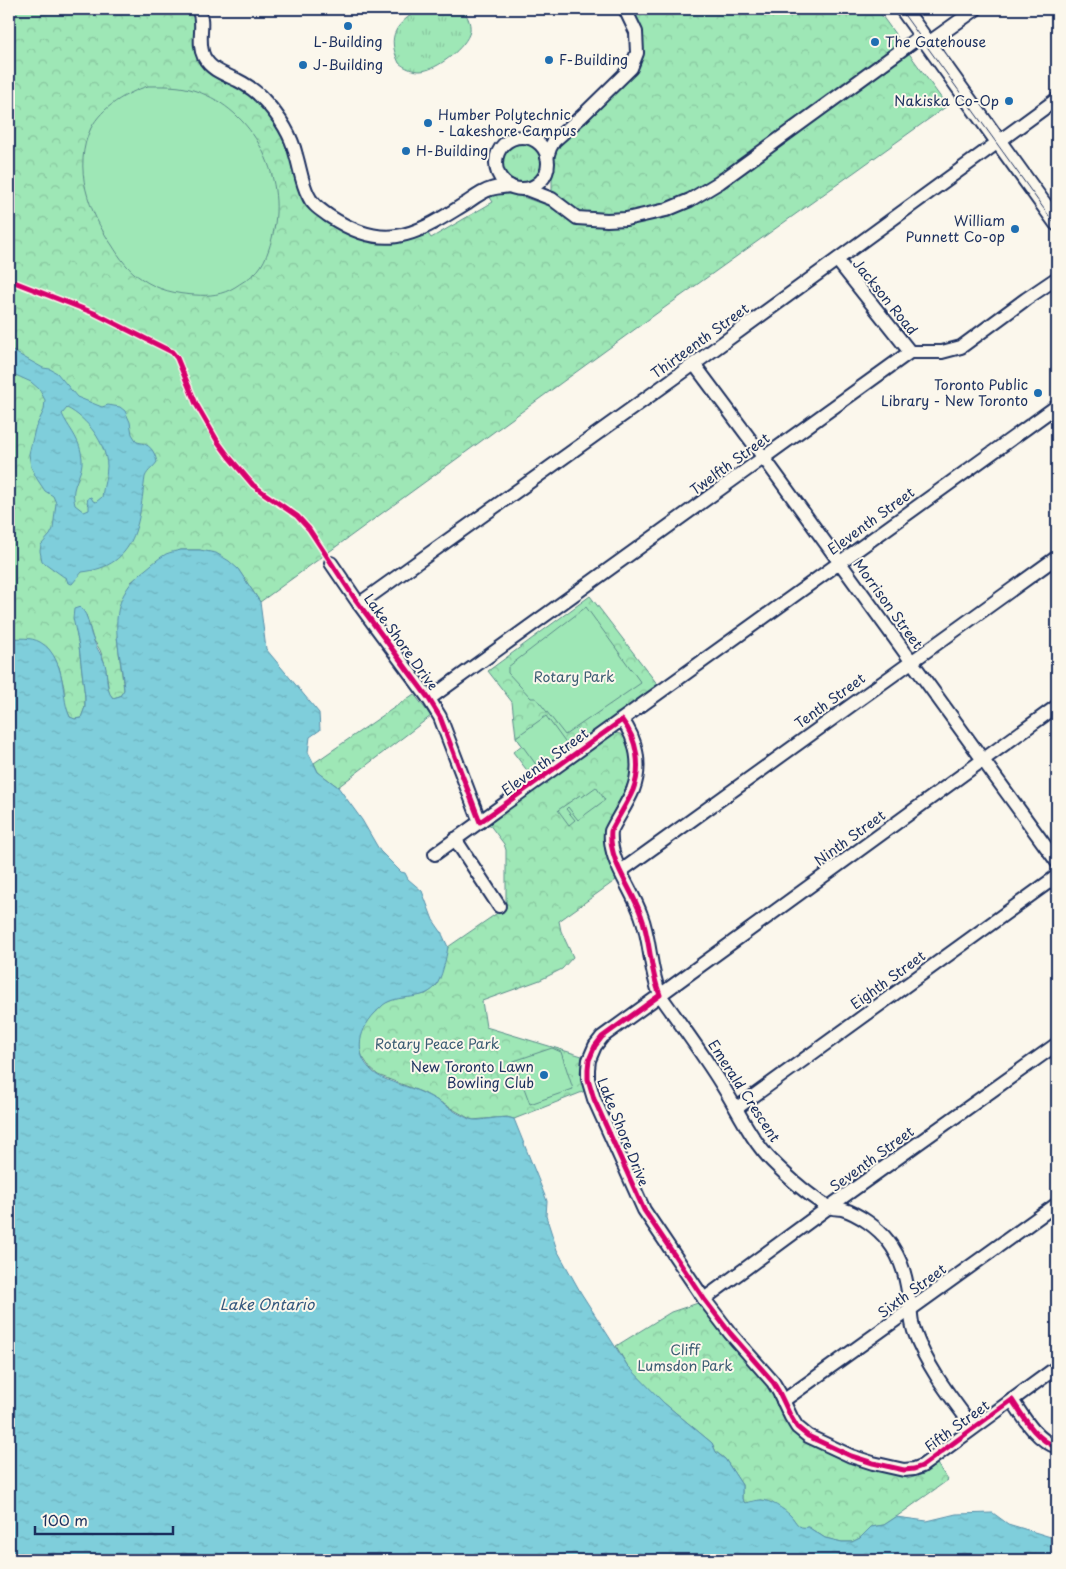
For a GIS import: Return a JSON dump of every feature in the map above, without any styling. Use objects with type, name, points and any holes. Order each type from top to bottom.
[{"type":"main road","points":[[902,9],[1057,223]]},
{"type":"street","points":[[198,9],[201,17],[200,44],[207,61],[215,70],[257,93],[273,110],[281,120],[292,141],[306,193],[311,201],[319,209],[348,228],[387,237],[405,234],[436,221],[490,189],[510,186]]},
{"type":"street","points":[[548,157],[544,149],[531,138],[514,138],[506,142],[496,157],[498,174],[503,181],[518,189],[534,187],[541,182],[546,174],[550,148],[554,141],[631,68],[636,53],[636,32],[625,9]]},
{"type":"street","points":[[526,189],[552,199],[577,218],[626,219],[653,214],[690,200],[924,39],[976,9]]},
{"type":"street","name":"Thirteenth Street","points":[[359,604],[694,364],[1057,99]]},
{"type":"street","points":[[538,143],[554,141]]},
{"type":"street","points":[[490,189],[498,174]]},
{"type":"street","points":[[546,174],[552,199]]},
{"type":"street","name":"Jackson Road","points":[[837,260],[910,352]]},
{"type":"street","points":[[910,352],[942,352],[961,347],[1057,278]]},
{"type":"street","name":"Twelfth Street","points":[[429,699],[910,352]]},
{"type":"street","name":"Morrison Street","points":[[694,364],[1057,862]]},
{"type":"street","name":"Eleventh Street","points":[[435,854],[1057,406]]},
{"type":"street","name":"Tenth Street","points":[[621,871],[1057,557]]},
{"type":"street","name":"Lake Shore Drive","points":[[331,563],[429,699],[440,718],[480,822]]},
{"type":"street","name":"Ninth Street","points":[[660,995],[1057,706]]},
{"type":"street","points":[[622,720],[632,736],[638,766],[633,791],[611,831],[612,845],[617,862],[642,917],[652,970],[660,995]]},
{"type":"street","points":[[455,839],[499,906]]},
{"type":"street","name":"Eighth Street","points":[[737,1108],[1057,876]]},
{"type":"street","name":"Lake Shore Drive","points":[[660,995],[602,1036],[589,1060],[588,1079],[594,1098],[644,1210],[704,1299],[773,1382],[797,1427],[808,1436],[851,1456],[894,1468],[914,1469]]},
{"type":"street","name":"Emerald Crescent","points":[[660,995],[702,1053],[754,1138],[771,1160],[806,1191],[829,1208],[842,1209],[856,1215],[880,1232],[888,1241],[904,1272],[913,1329],[928,1363],[973,1427]]},
{"type":"street","name":"Seventh Street","points":[[704,1299],[1057,1044]]},
{"type":"street","name":"Sixth Street","points":[[783,1401],[911,1311],[1057,1204]]},
{"type":"street","name":"Fifth Street","points":[[914,1469],[922,1466],[1057,1367]]},
{"type":"street","points":[[1012,1400],[1038,1436],[1057,1447]]},
{"type":"green space","points":[[9,9],[166,9],[172,13],[189,9],[194,18],[197,19],[194,38],[195,48],[233,84],[254,97],[280,129],[291,153],[298,187],[355,236],[427,232],[431,238],[493,202],[489,196],[507,194],[537,202],[552,190],[552,159],[558,146],[624,84],[636,70],[630,9],[877,9],[947,106],[660,311],[260,602],[238,569],[200,550],[181,550],[166,555],[131,582],[117,637],[124,690],[120,696],[113,698],[109,693],[105,664],[100,650],[93,639],[86,615],[76,631],[85,707],[81,718],[74,719],[70,717],[64,703],[64,688],[59,667],[48,648],[15,638],[9,639]]},
{"type":"green space","points":[[419,9],[462,9],[470,25],[468,37],[457,51],[442,63],[420,71],[409,69],[399,63],[393,45],[399,26]]},
{"type":"green space","points":[[148,86],[184,88],[216,100],[234,113],[249,129],[261,148],[270,168],[275,190],[276,212],[269,250],[261,266],[254,274],[225,292],[206,295],[181,294],[161,289],[137,276],[118,255],[96,219],[90,204],[83,174],[83,158],[91,128],[108,107],[131,93]]},
{"type":"green space","points":[[527,143],[534,146],[540,152],[543,163],[542,171],[534,180],[527,183],[519,183],[512,180],[504,171],[503,159],[506,152],[515,144]]},
{"type":"green space","name":"Rotary Park","points":[[590,596],[658,685],[532,777],[513,752],[522,745],[516,737],[512,702],[488,671]]},
{"type":"green space","points":[[586,607],[641,683],[565,735],[536,698],[531,698],[508,673],[508,667]]},
{"type":"green space","points":[[414,694],[431,716],[338,787],[318,772],[314,763]]},
{"type":"green space","points":[[546,716],[570,749],[540,770],[516,737]]},
{"type":"green space","name":"Rotary Peace Park","points":[[616,733],[623,735],[628,746],[631,772],[624,792],[604,833],[607,856],[616,880],[559,921],[561,931],[573,957],[562,969],[540,980],[482,1001],[486,1027],[582,1056],[580,1073],[585,1091],[514,1119],[507,1117],[472,1120],[424,1093],[378,1075],[370,1068],[362,1056],[359,1043],[362,1031],[368,1020],[385,1003],[395,999],[426,994],[437,985],[448,947],[506,907],[506,850],[504,844],[489,824],[610,735]]},
{"type":"green space","points":[[596,787],[605,800],[578,820],[568,807],[566,809],[575,820],[569,825],[558,810]]},
{"type":"green space","name":"New Toronto Lawn Bowling Club","points":[[552,1048],[561,1052],[573,1089],[530,1104],[514,1061]]},
{"type":"green space","name":"Cliff Lumsdon Park","points":[[698,1303],[772,1390],[787,1421],[907,1475],[907,1479],[924,1474],[937,1464],[948,1480],[884,1525],[871,1527],[860,1538],[852,1542],[825,1538],[808,1527],[802,1528],[798,1526],[791,1516],[762,1500],[745,1503],[742,1499],[742,1485],[725,1459],[716,1452],[712,1443],[642,1382],[627,1365],[616,1346],[671,1312]]},
{"type":"water","points":[[9,349],[43,368],[57,373],[77,397],[102,407],[108,405],[120,407],[125,411],[130,422],[132,434],[137,442],[148,446],[156,458],[157,462],[145,477],[137,525],[125,551],[115,561],[101,568],[82,572],[72,584],[68,583],[66,577],[42,561],[40,551],[41,545],[53,529],[56,503],[53,496],[45,491],[37,479],[31,467],[29,454],[35,429],[44,410],[45,400],[39,389],[31,382],[9,372]],"holes":[[[67,408],[82,418],[99,440],[106,457],[107,466],[102,497],[96,502],[91,497],[88,498],[89,510],[84,512],[75,505],[74,496],[75,485],[82,463],[80,447],[62,414]]]},
{"type":"water","name":"Lake Ontario","points":[[181,550],[200,550],[216,553],[238,569],[260,602],[266,649],[319,713],[320,730],[310,737],[308,752],[318,772],[338,787],[362,820],[380,851],[422,891],[433,920],[442,933],[448,947],[442,974],[435,987],[418,996],[392,1000],[386,1003],[369,1020],[361,1036],[360,1045],[364,1061],[377,1075],[423,1093],[469,1119],[479,1120],[503,1117],[514,1119],[547,1201],[546,1216],[557,1250],[581,1293],[627,1365],[664,1403],[712,1443],[716,1452],[725,1459],[742,1485],[742,1499],[745,1503],[765,1500],[777,1505],[799,1526],[808,1527],[825,1538],[842,1542],[852,1542],[860,1538],[871,1527],[884,1525],[896,1517],[927,1521],[956,1514],[993,1513],[1008,1524],[1057,1538],[1057,1560],[9,1560],[9,639],[33,639],[50,650],[59,667],[70,717],[75,719],[81,718],[85,707],[85,697],[79,646],[73,618],[74,609],[80,607],[86,614],[91,635],[105,664],[110,695],[113,698],[120,696],[124,690],[117,628],[121,599],[129,586],[141,573],[166,554]]},
{"type":"tram line","points":[[900,9],[1057,227]]},
{"type":"cycle path","points":[[9,280],[94,313],[172,352],[177,358],[196,404],[229,457],[253,485],[297,516],[309,529],[353,596],[429,699],[440,717],[480,822],[622,720],[634,744],[637,772],[633,790],[611,831],[611,842],[617,864],[637,905],[644,925],[656,985],[660,995],[602,1037],[595,1046],[589,1060],[588,1079],[594,1099],[644,1210],[704,1299],[730,1333],[773,1382],[797,1427],[808,1436],[851,1456],[904,1470],[914,1469],[922,1466],[1012,1400],[1037,1434],[1057,1447]]},
{"type":"place","name":"L-Building","points":[[348,26]]},
{"type":"place","name":"The Gatehouse","points":[[875,42]]},
{"type":"place","name":"F-Building","points":[[549,60]]},
{"type":"place","name":"J-Building","points":[[303,65]]},
{"type":"place","name":"Nakiska Co-Op","points":[[1009,101]]},
{"type":"place","name":"Humber Polytechnic - Lakeshore Campus","points":[[428,123]]},
{"type":"place","name":"H-Building","points":[[406,151]]},
{"type":"place","name":"William Punnett Co-op","points":[[1015,229]]},
{"type":"place","name":"Toronto Public Library - New Toronto","points":[[1038,393]]},
{"type":"place","name":"New Toronto Lawn Bowling Club","points":[[544,1075]]}]
